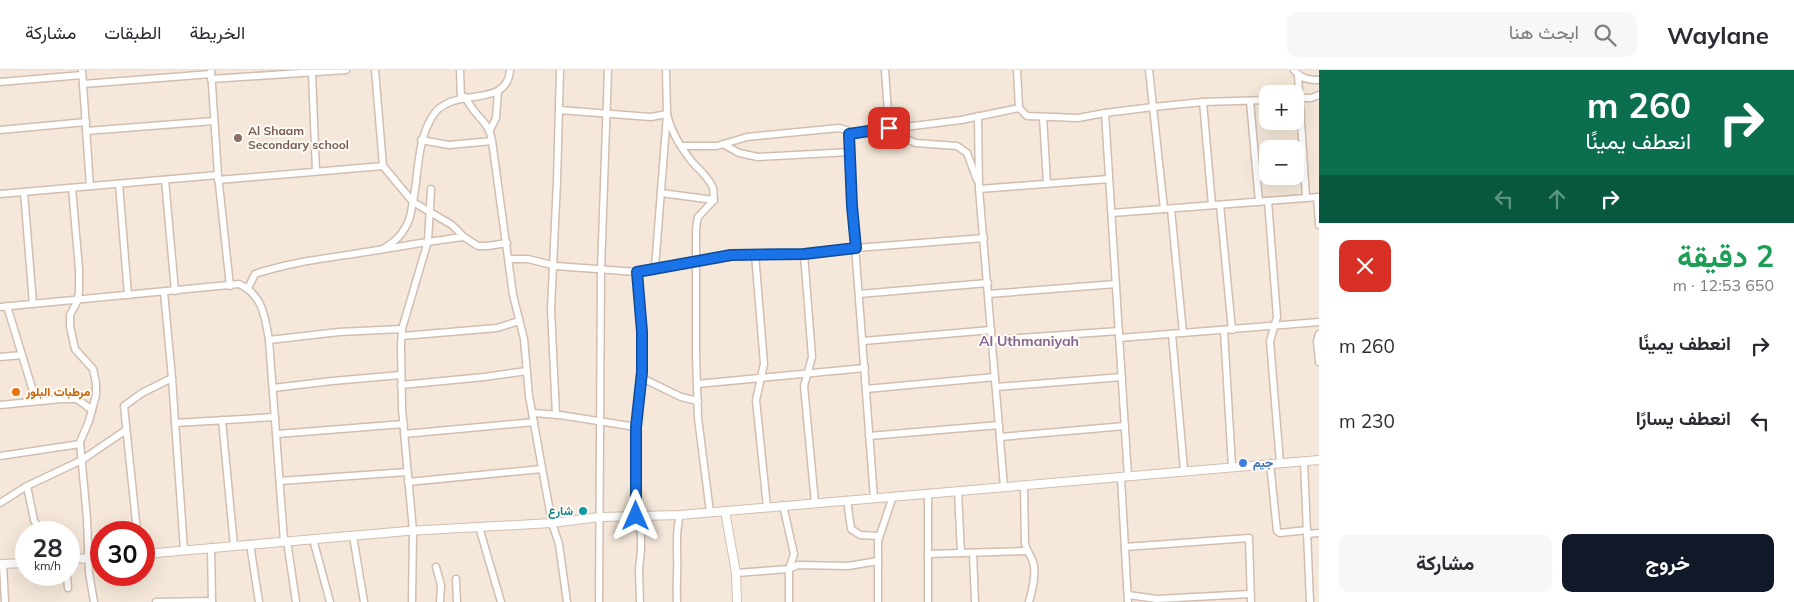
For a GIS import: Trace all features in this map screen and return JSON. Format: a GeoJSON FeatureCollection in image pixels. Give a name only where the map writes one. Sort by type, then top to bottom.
{"type":"FeatureCollection","features":[{"type":"Feature","properties":{"kind":"street"},"geometry":{"type":"LineString","coordinates":[[83,84],[211,74],[312,73],[346,70]]}},
{"type":"Feature","properties":{"kind":"street"},"geometry":{"type":"LineString","coordinates":[[375,70],[383,166],[413,202],[452,224],[464,237],[478,246],[507,243]]}},
{"type":"Feature","properties":{"kind":"street"},"geometry":{"type":"LineString","coordinates":[[460,70],[463,97],[490,130],[513,295],[524,339],[534,422],[552,523],[559,544],[567,602]]}},
{"type":"Feature","properties":{"kind":"street"},"geometry":{"type":"LineString","coordinates":[[383,250],[396,240],[405,228],[418,179],[421,140],[436,110],[442,105],[463,97],[496,93],[507,81],[510,70]]}},
{"type":"Feature","properties":{"kind":"street"},"geometry":{"type":"LineString","coordinates":[[556,414],[551,309],[560,70]]}},
{"type":"Feature","properties":{"kind":"street"},"geometry":{"type":"LineString","coordinates":[[599,602],[600,270],[608,70]]}},
{"type":"Feature","properties":{"kind":"street"},"geometry":{"type":"LineString","coordinates":[[655,268],[667,114],[666,70]]}},
{"type":"Feature","properties":{"kind":"street"},"geometry":{"type":"LineString","coordinates":[[885,70],[889,128],[901,138],[916,143],[957,146],[967,153],[979,188]]}},
{"type":"Feature","properties":{"kind":"street"},"geometry":{"type":"LineString","coordinates":[[1017,70],[1019,108],[1027,116],[1078,118],[1104,113],[1203,102],[1259,100]]}},
{"type":"Feature","properties":{"kind":"street"},"geometry":{"type":"LineString","coordinates":[[1149,70],[1183,333]]}},
{"type":"Feature","properties":{"kind":"street"},"geometry":{"type":"LineString","coordinates":[[0,82],[82,73],[90,186]]}},
{"type":"Feature","properties":{"kind":"street"},"geometry":{"type":"LineString","coordinates":[[312,73],[316,171]]}},
{"type":"Feature","properties":{"kind":"street"},"geometry":{"type":"LineString","coordinates":[[1296,73],[1309,80],[1319,80]]}},
{"type":"Feature","properties":{"kind":"street"},"geometry":{"type":"LineString","coordinates":[[211,74],[218,178],[230,286]]}},
{"type":"Feature","properties":{"kind":"street"},"geometry":{"type":"LineString","coordinates":[[490,130],[496,118],[498,91]]}},
{"type":"Feature","properties":{"kind":"street"},"geometry":{"type":"LineString","coordinates":[[1304,98],[1319,95]]}},
{"type":"Feature","properties":{"kind":"street"},"geometry":{"type":"LineString","coordinates":[[1250,101],[1259,202]]}},
{"type":"Feature","properties":{"kind":"street"},"geometry":{"type":"LineString","coordinates":[[1203,102],[1212,206]]}},
{"type":"Feature","properties":{"kind":"street"},"geometry":{"type":"LineString","coordinates":[[849,134],[961,120],[1019,108]]}},
{"type":"Feature","properties":{"kind":"street"},"geometry":{"type":"LineString","coordinates":[[559,110],[651,118],[667,114]]}},
{"type":"Feature","properties":{"kind":"street"},"geometry":{"type":"LineString","coordinates":[[1104,113],[1125,426],[1124,478],[1128,598],[1157,600],[1250,594]]}},
{"type":"Feature","properties":{"kind":"street"},"geometry":{"type":"LineString","coordinates":[[667,114],[670,128],[681,146],[713,188],[714,200],[698,217],[696,228],[697,384],[710,512]]}},
{"type":"Feature","properties":{"kind":"street"},"geometry":{"type":"LineString","coordinates":[[978,116],[979,188],[1004,487]]}},
{"type":"Feature","properties":{"kind":"street"},"geometry":{"type":"LineString","coordinates":[[1043,117],[1047,183]]}},
{"type":"Feature","properties":{"kind":"street"},"geometry":{"type":"LineString","coordinates":[[86,131],[214,121]]}},
{"type":"Feature","properties":{"kind":"street"},"geometry":{"type":"LineString","coordinates":[[0,130],[86,122]]}},
{"type":"Feature","properties":{"kind":"street"},"geometry":{"type":"LineString","coordinates":[[681,146],[717,146],[747,137],[839,128],[846,130],[849,134],[852,206],[874,498]]}},
{"type":"Feature","properties":{"kind":"street"},"geometry":{"type":"LineString","coordinates":[[1300,130],[1306,198]]}},
{"type":"Feature","properties":{"kind":"street"},"geometry":{"type":"LineString","coordinates":[[421,140],[448,145],[492,140]]}},
{"type":"Feature","properties":{"kind":"street"},"geometry":{"type":"LineString","coordinates":[[723,144],[739,153],[758,157],[850,152]]}},
{"type":"Feature","properties":{"kind":"street"},"geometry":{"type":"LineString","coordinates":[[0,194],[166,180],[383,166]]}},
{"type":"Feature","properties":{"kind":"street"},"geometry":{"type":"LineString","coordinates":[[979,188],[1109,179]]}},
{"type":"Feature","properties":{"kind":"street"},"geometry":{"type":"LineString","coordinates":[[166,180],[175,291]]}},
{"type":"Feature","properties":{"kind":"street"},"geometry":{"type":"LineString","coordinates":[[119,184],[128,295]]}},
{"type":"Feature","properties":{"kind":"street"},"geometry":{"type":"LineString","coordinates":[[72,188],[79,269],[78,300],[70,315],[70,326],[75,349],[93,369],[96,383],[96,395],[80,444],[89,574],[94,602]]}},
{"type":"Feature","properties":{"kind":"street"},"geometry":{"type":"LineString","coordinates":[[412,602],[413,531],[401,385],[402,333],[428,241],[430,189]]}},
{"type":"Feature","properties":{"kind":"street"},"geometry":{"type":"LineString","coordinates":[[24,192],[33,304]]}},
{"type":"Feature","properties":{"kind":"street"},"geometry":{"type":"LineString","coordinates":[[661,193],[714,200]]}},
{"type":"Feature","properties":{"kind":"street"},"geometry":{"type":"LineString","coordinates":[[1112,213],[1318,197],[1319,225]]}},
{"type":"Feature","properties":{"kind":"street"},"geometry":{"type":"LineString","coordinates":[[1268,201],[1277,317],[1270,341],[1280,463]]}},
{"type":"Feature","properties":{"kind":"street"},"geometry":{"type":"LineString","coordinates":[[1220,205],[1232,330]]}},
{"type":"Feature","properties":{"kind":"street"},"geometry":{"type":"LineString","coordinates":[[248,288],[255,274],[264,271],[298,263],[428,241],[464,237]]}},
{"type":"Feature","properties":{"kind":"street"},"geometry":{"type":"LineString","coordinates":[[509,259],[528,259],[552,265],[637,272],[697,262],[709,258],[755,254],[804,254],[984,238]]}},
{"type":"Feature","properties":{"kind":"street"},"geometry":{"type":"LineString","coordinates":[[755,254],[764,364],[756,400],[767,507]]}},
{"type":"Feature","properties":{"kind":"street"},"geometry":{"type":"LineString","coordinates":[[804,254],[812,358],[804,386],[815,503]]}},
{"type":"Feature","properties":{"kind":"street"},"geometry":{"type":"LineString","coordinates":[[637,272],[642,332],[642,378],[636,427],[641,550],[639,569],[640,602]]}},
{"type":"Feature","properties":{"kind":"street"},"geometry":{"type":"LineString","coordinates":[[859,294],[988,283]]}},
{"type":"Feature","properties":{"kind":"street"},"geometry":{"type":"LineString","coordinates":[[36,401],[22,355],[3,306],[239,284],[248,288],[257,296],[264,310],[269,340],[286,541],[296,602]]}},
{"type":"Feature","properties":{"kind":"street"},"geometry":{"type":"LineString","coordinates":[[988,294],[1116,284]]}},
{"type":"Feature","properties":{"kind":"street"},"geometry":{"type":"LineString","coordinates":[[164,292],[184,550]]}},
{"type":"Feature","properties":{"kind":"street"},"geometry":{"type":"LineString","coordinates":[[269,340],[339,332],[402,333],[497,328],[519,321]]}},
{"type":"Feature","properties":{"kind":"street"},"geometry":{"type":"LineString","coordinates":[[992,340],[1119,334],[1172,334],[1319,322]]}},
{"type":"Feature","properties":{"kind":"street"},"geometry":{"type":"LineString","coordinates":[[863,341],[991,330]]}},
{"type":"Feature","properties":{"kind":"street"},"geometry":{"type":"LineString","coordinates":[[1224,330],[1232,467]]}},
{"type":"Feature","properties":{"kind":"street"},"geometry":{"type":"LineString","coordinates":[[1172,334],[1184,470]]}},
{"type":"Feature","properties":{"kind":"street"},"geometry":{"type":"LineString","coordinates":[[1319,334],[1317,341],[1319,362]]}},
{"type":"Feature","properties":{"kind":"street"},"geometry":{"type":"LineString","coordinates":[[0,357],[22,355]]}},
{"type":"Feature","properties":{"kind":"street"},"geometry":{"type":"LineString","coordinates":[[697,384],[864,368]]}},
{"type":"Feature","properties":{"kind":"street"},"geometry":{"type":"LineString","coordinates":[[401,385],[527,371]]}},
{"type":"Feature","properties":{"kind":"street"},"geometry":{"type":"LineString","coordinates":[[273,388],[401,375]]}},
{"type":"Feature","properties":{"kind":"street"},"geometry":{"type":"LineString","coordinates":[[866,389],[995,377]]}},
{"type":"Feature","properties":{"kind":"street"},"geometry":{"type":"LineString","coordinates":[[996,387],[1122,377]]}},
{"type":"Feature","properties":{"kind":"street"},"geometry":{"type":"LineString","coordinates":[[136,521],[124,406],[172,378]]}},
{"type":"Feature","properties":{"kind":"street"},"geometry":{"type":"LineString","coordinates":[[642,378],[681,397],[698,401]]}},
{"type":"Feature","properties":{"kind":"street"},"geometry":{"type":"LineString","coordinates":[[0,405],[76,399],[92,410]]}},
{"type":"Feature","properties":{"kind":"street"},"geometry":{"type":"LineString","coordinates":[[533,413],[556,414],[636,427]]}},
{"type":"Feature","properties":{"kind":"street"},"geometry":{"type":"LineString","coordinates":[[175,423],[275,418]]}},
{"type":"Feature","properties":{"kind":"street"},"geometry":{"type":"LineString","coordinates":[[222,420],[234,546]]}},
{"type":"Feature","properties":{"kind":"street"},"geometry":{"type":"LineString","coordinates":[[404,434],[534,422]]}},
{"type":"Feature","properties":{"kind":"street"},"geometry":{"type":"LineString","coordinates":[[277,434],[404,424]]}},
{"type":"Feature","properties":{"kind":"street"},"geometry":{"type":"LineString","coordinates":[[869,436],[999,426]]}},
{"type":"Feature","properties":{"kind":"street"},"geometry":{"type":"LineString","coordinates":[[1000,437],[1125,426]]}},
{"type":"Feature","properties":{"kind":"street"},"geometry":{"type":"LineString","coordinates":[[0,503],[27,486],[82,460],[126,430]]}},
{"type":"Feature","properties":{"kind":"street"},"geometry":{"type":"LineString","coordinates":[[0,456],[80,444]]}},
{"type":"Feature","properties":{"kind":"street"},"geometry":{"type":"LineString","coordinates":[[155,553],[413,531],[552,523],[600,517],[680,515],[1124,478],[1184,470],[1319,460]]}},
{"type":"Feature","properties":{"kind":"street"},"geometry":{"type":"LineString","coordinates":[[1304,462],[1310,602]]}},
{"type":"Feature","properties":{"kind":"street"},"geometry":{"type":"LineString","coordinates":[[1270,464],[1277,531],[1280,533],[1319,533]]}},
{"type":"Feature","properties":{"kind":"street"},"geometry":{"type":"LineString","coordinates":[[408,482],[542,469]]}},
{"type":"Feature","properties":{"kind":"street"},"geometry":{"type":"LineString","coordinates":[[280,481],[408,472]]}},
{"type":"Feature","properties":{"kind":"street"},"geometry":{"type":"LineString","coordinates":[[27,486],[34,521]]}},
{"type":"Feature","properties":{"kind":"street"},"geometry":{"type":"LineString","coordinates":[[1024,486],[1025,544],[1034,563],[1029,602]]}},
{"type":"Feature","properties":{"kind":"street"},"geometry":{"type":"LineString","coordinates":[[958,491],[961,553]]}},
{"type":"Feature","properties":{"kind":"street"},"geometry":{"type":"LineString","coordinates":[[928,493],[928,602]]}},
{"type":"Feature","properties":{"kind":"street"},"geometry":{"type":"LineString","coordinates":[[878,602],[879,536],[893,496]]}},
{"type":"Feature","properties":{"kind":"street"},"geometry":{"type":"LineString","coordinates":[[847,500],[850,529],[860,535],[879,536]]}},
{"type":"Feature","properties":{"kind":"street"},"geometry":{"type":"LineString","coordinates":[[783,505],[794,554],[789,569],[789,602]]}},
{"type":"Feature","properties":{"kind":"street"},"geometry":{"type":"LineString","coordinates":[[725,511],[736,573],[737,602]]}},
{"type":"Feature","properties":{"kind":"street"},"geometry":{"type":"LineString","coordinates":[[677,602],[675,581],[676,527],[680,515]]}},
{"type":"Feature","properties":{"kind":"street"},"geometry":{"type":"LineString","coordinates":[[479,527],[502,602]]}},
{"type":"Feature","properties":{"kind":"street"},"geometry":{"type":"LineString","coordinates":[[354,536],[364,602]]}},
{"type":"Feature","properties":{"kind":"street"},"geometry":{"type":"LineString","coordinates":[[1126,547],[1248,538],[1251,602]]}},
{"type":"Feature","properties":{"kind":"street"},"geometry":{"type":"LineString","coordinates":[[313,539],[330,602]]}},
{"type":"Feature","properties":{"kind":"street"},"geometry":{"type":"LineString","coordinates":[[250,544],[259,602]]}},
{"type":"Feature","properties":{"kind":"street"},"geometry":{"type":"LineString","coordinates":[[156,602],[212,602],[211,547]]}},
{"type":"Feature","properties":{"kind":"street"},"geometry":{"type":"LineString","coordinates":[[928,554],[1027,551]]}},
{"type":"Feature","properties":{"kind":"street"},"geometry":{"type":"LineString","coordinates":[[973,553],[975,602]]}},
{"type":"Feature","properties":{"kind":"street"},"geometry":{"type":"LineString","coordinates":[[80,558],[89,558]]}},
{"type":"Feature","properties":{"kind":"street"},"geometry":{"type":"LineString","coordinates":[[736,573],[789,569],[798,565],[848,566],[878,561]]}},
{"type":"Feature","properties":{"kind":"street"},"geometry":{"type":"LineString","coordinates":[[5,602],[2,564],[15,563]]}},
{"type":"Feature","properties":{"kind":"street"},"geometry":{"type":"LineString","coordinates":[[436,567],[441,584],[440,602]]}},
{"type":"Feature","properties":{"kind":"street"},"geometry":{"type":"LineString","coordinates":[[456,579],[457,602]]}},
{"type":"Feature","properties":{"kind":"shaded area"},"geometry":{"type":"Polygon","coordinates":[[[0,70],[1319,70],[1319,602],[0,602],[0,70]]]}},
{"type":"Feature","properties":{"kind":"place","name":"Al Shaam Secondary school"},"geometry":{"type":"Point","coordinates":[238,138]}},
{"type":"Feature","properties":{"kind":"place","name":"مرطبات البلور"},"geometry":{"type":"Point","coordinates":[16,392]}},
{"type":"Feature","properties":{"kind":"place","name":"جيم"},"geometry":{"type":"Point","coordinates":[1243,463]}},
{"type":"Feature","properties":{"kind":"place","name":"شارع"},"geometry":{"type":"Point","coordinates":[583,511]}},
{"type":"Feature","properties":{"kind":"district","name":"Al Uthmaniyah"},"geometry":{"type":"Point","coordinates":[1029,341]}},
{"type":"Feature","properties":{"kind":"route"},"geometry":{"type":"LineString","coordinates":[[636,516],[636,427],[642,386],[642,332],[637,272],[731,255],[804,254],[856,248],[849,134],[889,128]]}}]}
